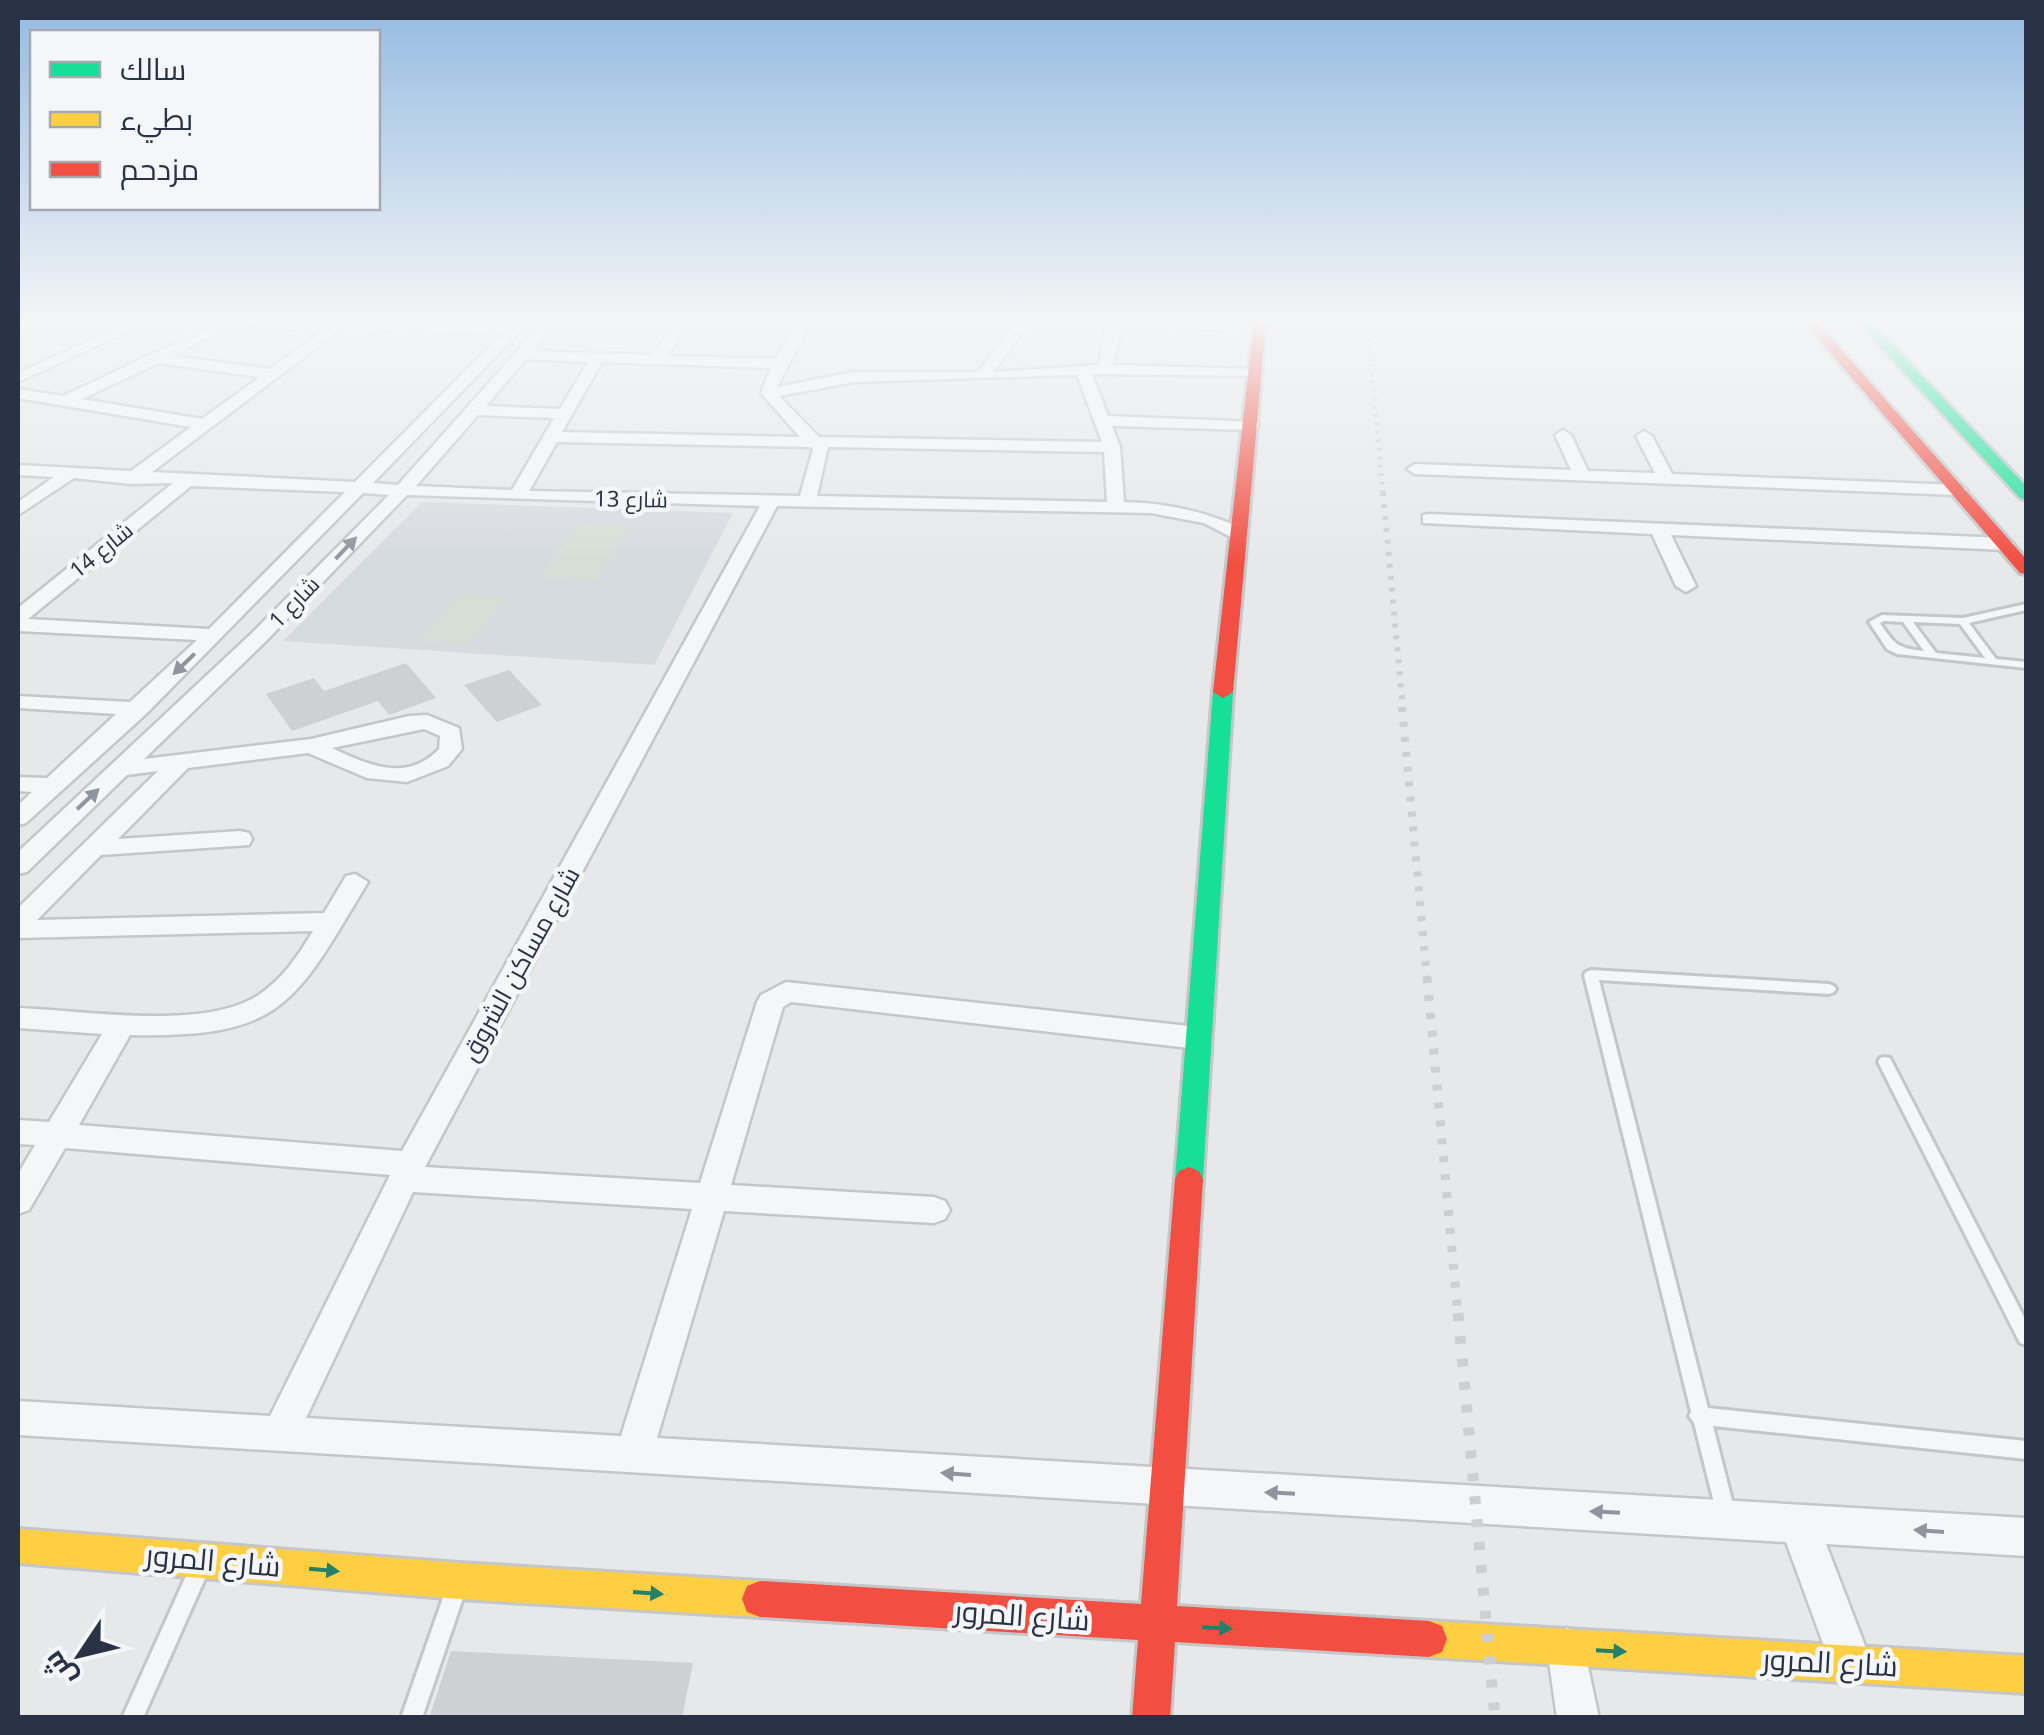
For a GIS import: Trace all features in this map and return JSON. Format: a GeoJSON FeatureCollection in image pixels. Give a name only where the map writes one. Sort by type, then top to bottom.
{"type":"FeatureCollection","features":[{"type":"Feature","properties":{"kind":"street"},"geometry":{"type":"LineString","coordinates":[[71,402],[204,424]]}},
{"type":"Feature","properties":{"kind":"street"},"geometry":{"type":"LineString","coordinates":[[131,479],[234,402]]}},
{"type":"Feature","properties":{"kind":"street","name":"شارع 1"},"geometry":{"type":"LineString","coordinates":[[18,818],[214,635],[444,402]]}},
{"type":"Feature","properties":{"kind":"street","name":"شارع 1"},"geometry":{"type":"LineString","coordinates":[[18,866],[259,638],[482,402]]}},
{"type":"Feature","properties":{"kind":"street"},"geometry":{"type":"LineString","coordinates":[[516,496],[572,402]]}},
{"type":"Feature","properties":{"kind":"street"},"geometry":{"type":"LineString","coordinates":[[778,402],[818,441],[822,456],[807,504]]}},
{"type":"Feature","properties":{"kind":"street"},"geometry":{"type":"LineString","coordinates":[[1095,402],[1112,446],[1116,507]]}},
{"type":"Feature","properties":{"kind":"street"},"geometry":{"type":"LineString","coordinates":[[1151,1718],[1222,701],[1254,402]]}},
{"type":"Feature","properties":{"kind":"street"},"geometry":{"type":"LineString","coordinates":[[1880,402],[2026,569]]}},
{"type":"Feature","properties":{"kind":"street"},"geometry":{"type":"LineString","coordinates":[[1939,402],[2026,495]]}},
{"type":"Feature","properties":{"kind":"street"},"geometry":{"type":"LineString","coordinates":[[475,410],[565,414]]}},
{"type":"Feature","properties":{"kind":"street"},"geometry":{"type":"LineString","coordinates":[[1103,421],[1252,425]]}},
{"type":"Feature","properties":{"kind":"street"},"geometry":{"type":"LineString","coordinates":[[1563,435],[1582,476]]}},
{"type":"Feature","properties":{"kind":"street"},"geometry":{"type":"LineString","coordinates":[[1644,436],[1667,480]]}},
{"type":"Feature","properties":{"kind":"street"},"geometry":{"type":"LineString","coordinates":[[552,437],[1112,446]]}},
{"type":"Feature","properties":{"kind":"street"},"geometry":{"type":"LineString","coordinates":[[1416,469],[1958,490]]}},
{"type":"Feature","properties":{"kind":"street","name":"شارع 13"},"geometry":{"type":"LineString","coordinates":[[18,470],[185,482],[516,496],[1116,507],[1191,513],[1241,535]]}},
{"type":"Feature","properties":{"kind":"street"},"geometry":{"type":"LineString","coordinates":[[18,510],[68,475]]}},
{"type":"Feature","properties":{"kind":"street","name":"شارع 14"},"geometry":{"type":"LineString","coordinates":[[18,621],[185,482]]}},
{"type":"Feature","properties":{"kind":"street","name":"شارع مساكن الشروق"},"geometry":{"type":"LineString","coordinates":[[281,1432],[408,1171],[770,503]]}},
{"type":"Feature","properties":{"kind":"street"},"geometry":{"type":"LineString","coordinates":[[1429,519],[2006,544]]}},
{"type":"Feature","properties":{"kind":"street"},"geometry":{"type":"LineString","coordinates":[[1990,526],[2021,524]]}},
{"type":"Feature","properties":{"kind":"street"},"geometry":{"type":"LineString","coordinates":[[1658,530],[1686,586]]}},
{"type":"Feature","properties":{"kind":"street"},"geometry":{"type":"LineString","coordinates":[[18,621],[214,635]]}},
{"type":"Feature","properties":{"kind":"street"},"geometry":{"type":"LineString","coordinates":[[18,702],[138,709]]}},
{"type":"Feature","properties":{"kind":"street"},"geometry":{"type":"LineString","coordinates":[[120,769],[311,746],[410,723],[427,722],[452,734],[454,743],[436,764],[399,777],[366,772],[311,746]]}},
{"type":"Feature","properties":{"kind":"street"},"geometry":{"type":"LineString","coordinates":[[18,926],[181,762]]}},
{"type":"Feature","properties":{"kind":"street"},"geometry":{"type":"LineString","coordinates":[[18,784],[54,786]]}},
{"type":"Feature","properties":{"kind":"street"},"geometry":{"type":"LineString","coordinates":[[93,848],[240,839]]}},
{"type":"Feature","properties":{"kind":"street"},"geometry":{"type":"LineString","coordinates":[[18,1018],[211,1024],[257,1010],[291,984],[355,882]]}},
{"type":"Feature","properties":{"kind":"street"},"geometry":{"type":"LineString","coordinates":[[18,926],[330,922]]}},
{"type":"Feature","properties":{"kind":"street"},"geometry":{"type":"LineString","coordinates":[[634,1454],[770,1002],[786,992],[1198,1038]]}},
{"type":"Feature","properties":{"kind":"street"},"geometry":{"type":"LineString","coordinates":[[18,1200],[124,1022]]}},
{"type":"Feature","properties":{"kind":"street"},"geometry":{"type":"LineString","coordinates":[[18,1132],[712,1197],[934,1210]]}},
{"type":"Feature","properties":{"kind":"street"},"geometry":{"type":"LineString","coordinates":[[18,1418],[2026,1538]]}},
{"type":"Feature","properties":{"kind":"street"},"geometry":{"type":"LineString","coordinates":[[1798,1522],[1851,1664]]}},
{"type":"Feature","properties":{"kind":"street","name":"شارع المرور"},"geometry":{"type":"LineString","coordinates":[[18,1546],[459,1581],[2026,1675]]}},
{"type":"Feature","properties":{"kind":"street"},"geometry":{"type":"LineString","coordinates":[[1568,1648],[1578,1718]]}},
{"type":"Feature","properties":{"kind":"lane"},"geometry":{"type":"LineString","coordinates":[[2026,607],[1963,621],[1882,618],[1874,622],[1895,650],[2026,665]]}},
{"type":"Feature","properties":{"kind":"lane"},"geometry":{"type":"LineString","coordinates":[[1906,619],[1933,656]]}},
{"type":"Feature","properties":{"kind":"lane"},"geometry":{"type":"LineString","coordinates":[[1963,621],[1992,660]]}},
{"type":"Feature","properties":{"kind":"lane"},"geometry":{"type":"LineString","coordinates":[[1726,1518],[1591,975],[1830,989]]}},
{"type":"Feature","properties":{"kind":"lane"},"geometry":{"type":"LineString","coordinates":[[1886,1062],[2026,1338]]}},
{"type":"Feature","properties":{"kind":"lane"},"geometry":{"type":"LineString","coordinates":[[1698,1416],[2026,1450]]}},
{"type":"Feature","properties":{"kind":"lane"},"geometry":{"type":"LineString","coordinates":[[132,1718],[204,1560]]}},
{"type":"Feature","properties":{"kind":"lane"},"geometry":{"type":"LineString","coordinates":[[411,1718],[459,1581]]}},
{"type":"Feature","properties":{"kind":"shaded area"},"geometry":{"type":"Polygon","coordinates":[[[422,502],[733,513],[654,665],[283,641],[422,502]]]}},
{"type":"Feature","properties":{"kind":"shaded area"},"geometry":{"type":"Polygon","coordinates":[[[577,525],[629,527],[596,580],[541,577],[577,525]]]}},
{"type":"Feature","properties":{"kind":"shaded area"},"geometry":{"type":"Polygon","coordinates":[[[460,594],[506,597],[470,645],[421,641],[460,594]]]}},
{"type":"Feature","properties":{"kind":"building"},"geometry":{"type":"Polygon","coordinates":[[[406,663],[436,698],[389,715],[378,701],[292,731],[266,694],[314,678],[324,691],[406,663]]]}},
{"type":"Feature","properties":{"kind":"building"},"geometry":{"type":"Polygon","coordinates":[[[509,670],[542,705],[497,722],[464,685],[509,670]]]}},
{"type":"Feature","properties":{"kind":"building"},"geometry":{"type":"Polygon","coordinates":[[[451,1651],[693,1663],[682,1718],[429,1718],[451,1651]]]}},
{"type":"Feature","properties":{"kind":"railway"},"geometry":{"type":"LineString","coordinates":[[1374,402],[1383,494]]}},
{"type":"Feature","properties":{"kind":"railway"},"geometry":{"type":"LineString","coordinates":[[1383,492],[1403,710]]}},
{"type":"Feature","properties":{"kind":"railway"},"geometry":{"type":"LineString","coordinates":[[1402,707],[1427,979]]}},
{"type":"Feature","properties":{"kind":"railway"},"geometry":{"type":"LineString","coordinates":[[1427,977],[1458,1316]]}},
{"type":"Feature","properties":{"kind":"railway"},"geometry":{"type":"LineString","coordinates":[[1458,1313],[1495,1718]]}},
{"type":"Feature","properties":{"kind":"traffic: fast"},"geometry":{"type":"LineString","coordinates":[[1939,402],[2026,495]]}},
{"type":"Feature","properties":{"kind":"traffic: fast"},"geometry":{"type":"LineString","coordinates":[[1189,1179],[1223,692]]}},
{"type":"Feature","properties":{"kind":"traffic: slow"},"geometry":{"type":"LineString","coordinates":[[18,1546],[459,1581],[760,1599]]}},
{"type":"Feature","properties":{"kind":"traffic: slow"},"geometry":{"type":"LineString","coordinates":[[1429,1639],[2026,1675]]}},
{"type":"Feature","properties":{"kind":"traffic: jam"},"geometry":{"type":"LineString","coordinates":[[1223,692],[1252,402]]}},
{"type":"Feature","properties":{"kind":"traffic: jam"},"geometry":{"type":"LineString","coordinates":[[1880,402],[2026,569]]}},
{"type":"Feature","properties":{"kind":"traffic: jam"},"geometry":{"type":"LineString","coordinates":[[1151,1718],[1189,1179]]}},
{"type":"Feature","properties":{"kind":"traffic: jam"},"geometry":{"type":"LineString","coordinates":[[760,1599],[1429,1639]]}}]}
